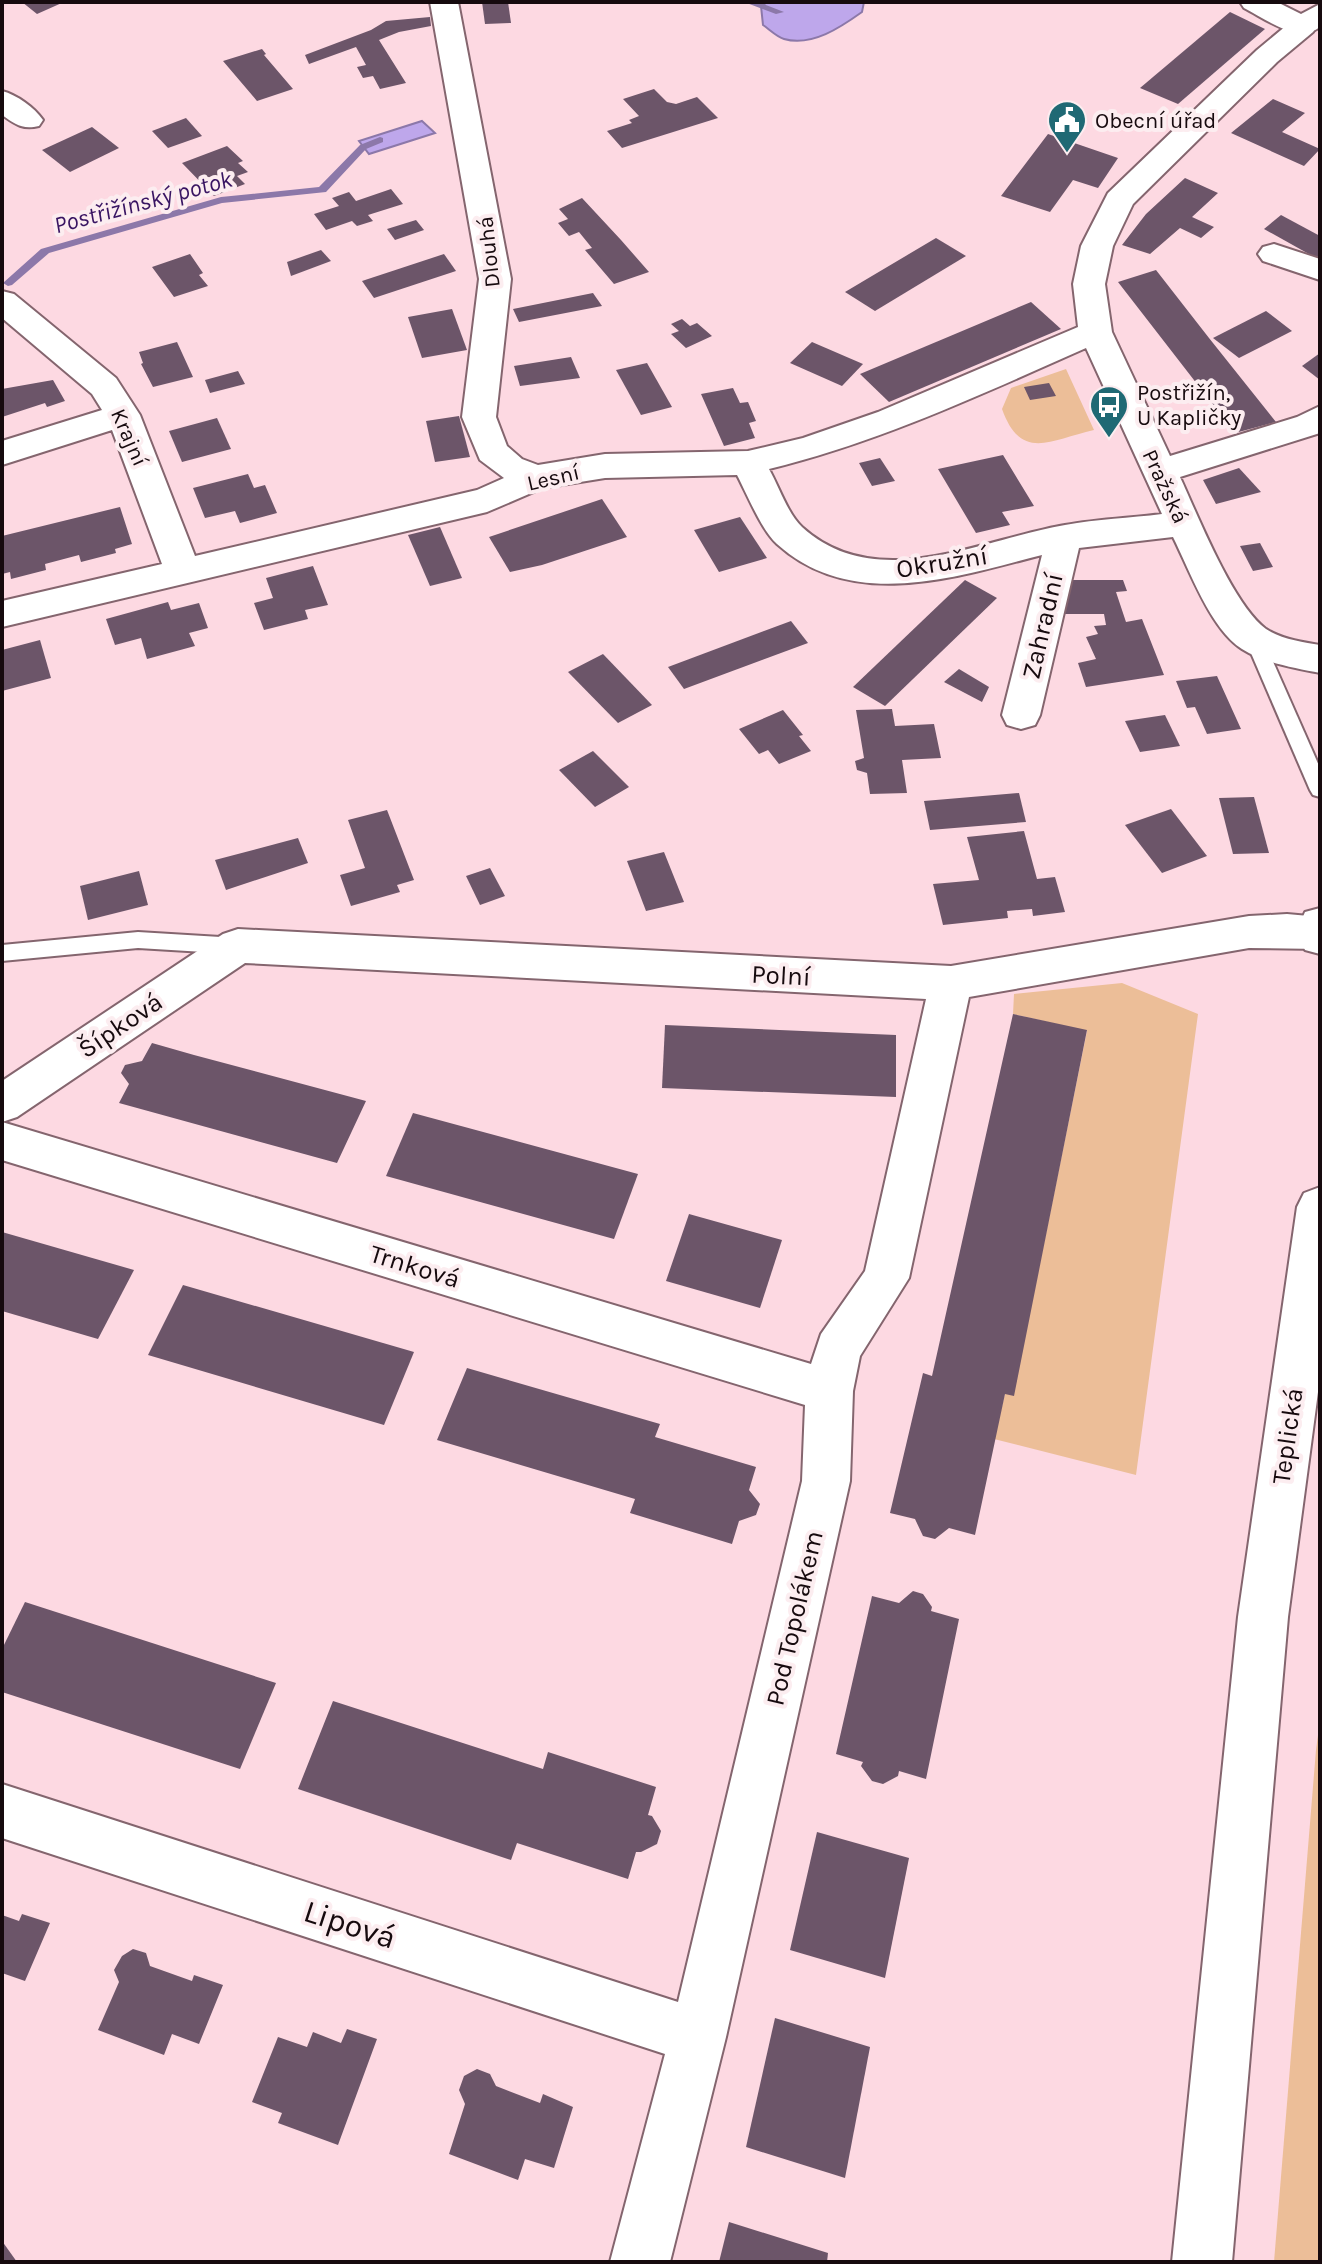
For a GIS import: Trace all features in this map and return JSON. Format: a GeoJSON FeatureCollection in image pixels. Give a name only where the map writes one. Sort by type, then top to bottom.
{"type":"FeatureCollection","features":[{"type":"Feature","properties":{"kind":"street","name":"Dlouhá"},"geometry":{"type":"LineString","coordinates":[[444,2],[495,279],[479,417],[492,452],[510,467],[535,477]]}},
{"type":"Feature","properties":{"kind":"street"},"geometry":{"type":"LineString","coordinates":[[1254,2],[1312,19]]}},
{"type":"Feature","properties":{"kind":"street","name":"Pražská"},"geometry":{"type":"LineString","coordinates":[[1312,19],[1267,56],[1119,200],[1097,246],[1089,284],[1095,332],[1184,524],[1231,615],[1254,639],[1293,654],[1320,659]]}},
{"type":"Feature","properties":{"kind":"street"},"geometry":{"type":"LineString","coordinates":[[2,100],[28,120]]}},
{"type":"Feature","properties":{"kind":"street"},"geometry":{"type":"LineString","coordinates":[[1274,254],[1320,270]]}},
{"type":"Feature","properties":{"kind":"street","name":"Krajní"},"geometry":{"type":"LineString","coordinates":[[2,301],[104,386],[123,415],[182,569]]}},
{"type":"Feature","properties":{"kind":"street","name":"Lesní"},"geometry":{"type":"LineString","coordinates":[[2,614],[182,569],[487,500],[535,477],[605,466],[748,463],[812,447],[890,420],[1095,332]]}},
{"type":"Feature","properties":{"kind":"street"},"geometry":{"type":"LineString","coordinates":[[2,453],[123,415]]}},
{"type":"Feature","properties":{"kind":"street"},"geometry":{"type":"LineString","coordinates":[[1159,471],[1309,425],[1320,417]]}},
{"type":"Feature","properties":{"kind":"street","name":"Okružní"},"geometry":{"type":"LineString","coordinates":[[748,463],[787,534],[818,556],[861,570],[904,573],[953,565],[1064,537],[1184,524]]}},
{"type":"Feature","properties":{"kind":"street","name":"Zahradní"},"geometry":{"type":"LineString","coordinates":[[1021,715],[1064,537]]}},
{"type":"Feature","properties":{"kind":"street"},"geometry":{"type":"LineString","coordinates":[[1320,924],[1320,936]]}},
{"type":"Feature","properties":{"kind":"street","name":"Polní"},"geometry":{"type":"LineString","coordinates":[[238,946],[951,983],[1249,932],[1287,930],[1320,936]]}},
{"type":"Feature","properties":{"kind":"street","name":"Šípková"},"geometry":{"type":"LineString","coordinates":[[2,1104],[238,946]]}},
{"type":"Feature","properties":{"kind":"street","name":"Pod Topolákem"},"geometry":{"type":"LineString","coordinates":[[640,2262],[698,2037],[826,1481],[829,1391],[838,1349],[886,1278],[951,983]]}},
{"type":"Feature","properties":{"kind":"street","name":"Trnková"},"geometry":{"type":"LineString","coordinates":[[2,1141],[829,1391]]}},
{"type":"Feature","properties":{"kind":"street","name":"Teplická"},"geometry":{"type":"LineString","coordinates":[[1202,2262],[1263,1617],[1320,1207]]}},
{"type":"Feature","properties":{"kind":"street","name":"Lipová"},"geometry":{"type":"LineString","coordinates":[[2,1811],[698,2037]]}},
{"type":"Feature","properties":{"kind":"lane"},"geometry":{"type":"LineString","coordinates":[[1254,639],[1320,790]]}},
{"type":"Feature","properties":{"kind":"lane"},"geometry":{"type":"LineString","coordinates":[[2,953],[138,940],[238,946]]}},
{"type":"Feature","properties":{"kind":"shaded area"},"geometry":{"type":"Polygon","coordinates":[[[768,2],[864,2],[862,12],[835,29],[815,38],[795,41],[781,38],[763,25],[761,6],[768,2]]]}},
{"type":"Feature","properties":{"kind":"shaded area"},"geometry":{"type":"Polygon","coordinates":[[[422,121],[435,133],[369,154],[359,141],[422,121]]]}},
{"type":"Feature","properties":{"kind":"shaded area"},"geometry":{"type":"Polygon","coordinates":[[[1066,369],[1094,430],[1039,443],[1028,442],[1018,436],[1002,409],[1011,388],[1066,369]]]}},
{"type":"Feature","properties":{"kind":"shaded area"},"geometry":{"type":"Polygon","coordinates":[[[1122,983],[1198,1014],[1136,1475],[994,1439],[1031,1307],[1087,1031],[1013,1014],[1014,994],[1122,983]]]}},
{"type":"Feature","properties":{"kind":"shaded area"},"geometry":{"type":"Polygon","coordinates":[[[1320,1720],[1320,2262],[1274,2262],[1316,1750],[1320,1720]]]}},
{"type":"Feature","properties":{"kind":"building"},"geometry":{"type":"Polygon","coordinates":[[[22,2],[64,2],[37,14],[22,2]]]}},
{"type":"Feature","properties":{"kind":"building"},"geometry":{"type":"Polygon","coordinates":[[[482,2],[508,2],[511,23],[485,24],[482,2]]]}},
{"type":"Feature","properties":{"kind":"building"},"geometry":{"type":"Polygon","coordinates":[[[1230,12],[1265,29],[1178,104],[1140,88],[1230,12]]]}},
{"type":"Feature","properties":{"kind":"building"},"geometry":{"type":"Polygon","coordinates":[[[430,17],[431,26],[399,32],[379,40],[406,83],[380,89],[373,76],[363,78],[357,67],[366,65],[356,47],[309,64],[305,55],[371,30],[386,21],[430,17]]]}},
{"type":"Feature","properties":{"kind":"building"},"geometry":{"type":"Polygon","coordinates":[[[262,49],[293,89],[257,101],[223,61],[262,49]]]}},
{"type":"Feature","properties":{"kind":"building"},"geometry":{"type":"Polygon","coordinates":[[[654,89],[667,102],[676,104],[697,97],[718,118],[622,148],[607,131],[632,123],[629,120],[639,116],[623,99],[654,89]]]}},
{"type":"Feature","properties":{"kind":"building"},"geometry":{"type":"Polygon","coordinates":[[[1273,99],[1305,113],[1282,132],[1320,149],[1304,166],[1231,133],[1273,99]]]}},
{"type":"Feature","properties":{"kind":"building"},"geometry":{"type":"Polygon","coordinates":[[[186,118],[202,136],[168,148],[152,131],[186,118]]]}},
{"type":"Feature","properties":{"kind":"building"},"geometry":{"type":"Polygon","coordinates":[[[92,127],[119,148],[70,172],[42,150],[92,127]]]}},
{"type":"Feature","properties":{"kind":"building"},"geometry":{"type":"Polygon","coordinates":[[[1048,134],[1118,158],[1098,188],[1073,180],[1050,212],[1001,196],[1048,134]]]}},
{"type":"Feature","properties":{"kind":"building"},"geometry":{"type":"Polygon","coordinates":[[[227,146],[243,161],[238,163],[248,172],[237,176],[245,184],[214,196],[182,163],[227,146]]]}},
{"type":"Feature","properties":{"kind":"building"},"geometry":{"type":"Polygon","coordinates":[[[1185,178],[1218,193],[1192,217],[1214,227],[1201,238],[1180,228],[1150,254],[1122,245],[1146,214],[1185,178]]]}},
{"type":"Feature","properties":{"kind":"building"},"geometry":{"type":"Polygon","coordinates":[[[391,189],[403,204],[368,215],[373,221],[357,226],[352,221],[326,230],[314,214],[339,206],[332,198],[349,192],[356,201],[391,189]]]}},
{"type":"Feature","properties":{"kind":"building"},"geometry":{"type":"Polygon","coordinates":[[[582,198],[649,272],[614,284],[585,250],[592,248],[579,232],[569,236],[558,223],[568,219],[559,209],[582,198]]]}},
{"type":"Feature","properties":{"kind":"building"},"geometry":{"type":"Polygon","coordinates":[[[1281,215],[1320,236],[1320,255],[1316,258],[1264,229],[1281,215]]]}},
{"type":"Feature","properties":{"kind":"building"},"geometry":{"type":"Polygon","coordinates":[[[416,220],[424,230],[395,240],[387,229],[416,220]]]}},
{"type":"Feature","properties":{"kind":"building"},"geometry":{"type":"Polygon","coordinates":[[[936,238],[966,256],[875,311],[845,292],[936,238]]]}},
{"type":"Feature","properties":{"kind":"building"},"geometry":{"type":"Polygon","coordinates":[[[321,250],[331,261],[291,276],[287,262],[321,250]]]}},
{"type":"Feature","properties":{"kind":"building"},"geometry":{"type":"Polygon","coordinates":[[[190,254],[203,273],[199,275],[208,286],[174,297],[152,267],[190,254]]]}},
{"type":"Feature","properties":{"kind":"building"},"geometry":{"type":"Polygon","coordinates":[[[444,254],[456,271],[374,298],[362,281],[444,254]]]}},
{"type":"Feature","properties":{"kind":"building"},"geometry":{"type":"Polygon","coordinates":[[[1156,270],[1276,422],[1235,433],[1118,282],[1156,270]]]}},
{"type":"Feature","properties":{"kind":"building"},"geometry":{"type":"Polygon","coordinates":[[[593,293],[602,306],[519,322],[513,309],[593,293]]]}},
{"type":"Feature","properties":{"kind":"building"},"geometry":{"type":"Polygon","coordinates":[[[1031,302],[1061,329],[889,402],[860,374],[1031,302]]]}},
{"type":"Feature","properties":{"kind":"building"},"geometry":{"type":"Polygon","coordinates":[[[452,309],[467,350],[422,358],[408,317],[452,309]]]}},
{"type":"Feature","properties":{"kind":"building"},"geometry":{"type":"Polygon","coordinates":[[[1266,311],[1292,331],[1239,358],[1213,338],[1266,311]]]}},
{"type":"Feature","properties":{"kind":"building"},"geometry":{"type":"Polygon","coordinates":[[[682,319],[690,326],[697,323],[712,336],[686,348],[671,334],[679,331],[671,324],[682,319]]]}},
{"type":"Feature","properties":{"kind":"building"},"geometry":{"type":"Polygon","coordinates":[[[177,342],[193,377],[153,387],[141,364],[139,352],[177,342]]]}},
{"type":"Feature","properties":{"kind":"building"},"geometry":{"type":"Polygon","coordinates":[[[812,342],[863,364],[842,386],[790,363],[812,342]]]}},
{"type":"Feature","properties":{"kind":"building"},"geometry":{"type":"Polygon","coordinates":[[[1320,353],[1320,380],[1302,366],[1320,353]]]}},
{"type":"Feature","properties":{"kind":"building"},"geometry":{"type":"Polygon","coordinates":[[[571,357],[580,378],[520,386],[514,366],[571,357]]]}},
{"type":"Feature","properties":{"kind":"building"},"geometry":{"type":"Polygon","coordinates":[[[647,363],[672,407],[641,415],[616,370],[647,363]]]}},
{"type":"Feature","properties":{"kind":"building"},"geometry":{"type":"Polygon","coordinates":[[[238,371],[245,384],[210,393],[205,380],[238,371]]]}},
{"type":"Feature","properties":{"kind":"building"},"geometry":{"type":"Polygon","coordinates":[[[53,380],[65,401],[47,407],[45,403],[2,417],[2,389],[53,380]]]}},
{"type":"Feature","properties":{"kind":"building"},"geometry":{"type":"Polygon","coordinates":[[[1049,383],[1056,396],[1030,400],[1024,387],[1049,383]]]}},
{"type":"Feature","properties":{"kind":"building"},"geometry":{"type":"Polygon","coordinates":[[[733,388],[740,403],[748,402],[756,421],[749,423],[755,438],[724,446],[701,394],[733,388]]]}},
{"type":"Feature","properties":{"kind":"building"},"geometry":{"type":"Polygon","coordinates":[[[459,416],[470,457],[435,462],[426,421],[459,416]]]}},
{"type":"Feature","properties":{"kind":"building"},"geometry":{"type":"Polygon","coordinates":[[[217,418],[231,449],[182,462],[169,431],[217,418]]]}},
{"type":"Feature","properties":{"kind":"building"},"geometry":{"type":"Polygon","coordinates":[[[1003,455],[1034,506],[1002,512],[1010,525],[976,533],[938,469],[1003,455]]]}},
{"type":"Feature","properties":{"kind":"building"},"geometry":{"type":"Polygon","coordinates":[[[880,458],[895,481],[872,486],[859,463],[880,458]]]}},
{"type":"Feature","properties":{"kind":"building"},"geometry":{"type":"Polygon","coordinates":[[[1239,468],[1261,492],[1216,504],[1203,480],[1239,468]]]}},
{"type":"Feature","properties":{"kind":"building"},"geometry":{"type":"Polygon","coordinates":[[[248,474],[254,488],[265,485],[277,513],[240,523],[235,511],[205,518],[193,488],[248,474]]]}},
{"type":"Feature","properties":{"kind":"building"},"geometry":{"type":"Polygon","coordinates":[[[602,499],[627,537],[542,565],[510,572],[489,537],[602,499]]]}},
{"type":"Feature","properties":{"kind":"building"},"geometry":{"type":"Polygon","coordinates":[[[120,507],[132,544],[115,549],[116,553],[81,562],[79,555],[45,564],[46,570],[11,579],[10,572],[2,574],[2,536],[120,507]]]}},
{"type":"Feature","properties":{"kind":"building"},"geometry":{"type":"Polygon","coordinates":[[[740,517],[767,558],[719,572],[694,530],[740,517]]]}},
{"type":"Feature","properties":{"kind":"building"},"geometry":{"type":"Polygon","coordinates":[[[440,527],[462,578],[430,586],[408,535],[440,527]]]}},
{"type":"Feature","properties":{"kind":"building"},"geometry":{"type":"Polygon","coordinates":[[[1260,543],[1273,567],[1253,571],[1240,546],[1260,543]]]}},
{"type":"Feature","properties":{"kind":"building"},"geometry":{"type":"Polygon","coordinates":[[[313,566],[328,605],[305,610],[308,619],[264,630],[254,603],[273,598],[266,578],[313,566]]]}},
{"type":"Feature","properties":{"kind":"building"},"geometry":{"type":"Polygon","coordinates":[[[965,580],[997,598],[885,706],[853,687],[965,580]]]}},
{"type":"Feature","properties":{"kind":"building"},"geometry":{"type":"Polygon","coordinates":[[[1069,580],[1123,580],[1127,591],[1116,592],[1126,622],[1142,619],[1164,675],[1086,687],[1078,663],[1096,659],[1086,637],[1098,634],[1094,626],[1106,625],[1104,614],[1062,614],[1069,580]]]}},
{"type":"Feature","properties":{"kind":"building"},"geometry":{"type":"Polygon","coordinates":[[[168,602],[171,610],[199,603],[208,628],[189,633],[195,646],[147,659],[141,638],[115,645],[106,619],[168,602]]]}},
{"type":"Feature","properties":{"kind":"building"},"geometry":{"type":"Polygon","coordinates":[[[791,621],[808,643],[684,689],[668,667],[791,621]]]}},
{"type":"Feature","properties":{"kind":"building"},"geometry":{"type":"Polygon","coordinates":[[[40,640],[51,678],[2,691],[2,650],[40,640]]]}},
{"type":"Feature","properties":{"kind":"building"},"geometry":{"type":"Polygon","coordinates":[[[603,654],[652,705],[618,723],[568,672],[603,654]]]}},
{"type":"Feature","properties":{"kind":"building"},"geometry":{"type":"Polygon","coordinates":[[[959,669],[989,687],[982,702],[944,682],[959,669]]]}},
{"type":"Feature","properties":{"kind":"building"},"geometry":{"type":"Polygon","coordinates":[[[1217,676],[1241,729],[1207,734],[1195,707],[1187,708],[1176,681],[1217,676]]]}},
{"type":"Feature","properties":{"kind":"building"},"geometry":{"type":"Polygon","coordinates":[[[892,709],[895,726],[934,724],[941,758],[902,760],[907,793],[870,794],[867,773],[857,770],[855,761],[864,758],[856,710],[892,709]]]}},
{"type":"Feature","properties":{"kind":"building"},"geometry":{"type":"Polygon","coordinates":[[[783,710],[803,735],[799,736],[811,751],[779,764],[768,750],[759,754],[739,729],[783,710]]]}},
{"type":"Feature","properties":{"kind":"building"},"geometry":{"type":"Polygon","coordinates":[[[1165,715],[1180,746],[1140,752],[1125,721],[1165,715]]]}},
{"type":"Feature","properties":{"kind":"building"},"geometry":{"type":"Polygon","coordinates":[[[593,751],[629,787],[595,807],[559,770],[593,751]]]}},
{"type":"Feature","properties":{"kind":"building"},"geometry":{"type":"Polygon","coordinates":[[[1019,793],[1026,822],[930,830],[924,801],[1019,793]]]}},
{"type":"Feature","properties":{"kind":"building"},"geometry":{"type":"Polygon","coordinates":[[[1254,797],[1269,853],[1233,854],[1219,798],[1254,797]]]}},
{"type":"Feature","properties":{"kind":"building"},"geometry":{"type":"Polygon","coordinates":[[[1171,809],[1207,856],[1162,873],[1125,825],[1171,809]]]}},
{"type":"Feature","properties":{"kind":"building"},"geometry":{"type":"Polygon","coordinates":[[[387,810],[414,880],[397,885],[400,892],[351,906],[340,875],[365,868],[348,820],[387,810]]]}},
{"type":"Feature","properties":{"kind":"building"},"geometry":{"type":"Polygon","coordinates":[[[1024,831],[1037,879],[1055,877],[1065,912],[1033,916],[1032,909],[1007,911],[1008,918],[943,925],[933,884],[979,880],[967,837],[1024,831]]]}},
{"type":"Feature","properties":{"kind":"building"},"geometry":{"type":"Polygon","coordinates":[[[298,838],[308,863],[226,890],[215,860],[298,838]]]}},
{"type":"Feature","properties":{"kind":"building"},"geometry":{"type":"Polygon","coordinates":[[[664,852],[684,902],[646,911],[627,861],[664,852]]]}},
{"type":"Feature","properties":{"kind":"building"},"geometry":{"type":"Polygon","coordinates":[[[490,868],[505,896],[480,905],[466,876],[490,868]]]}},
{"type":"Feature","properties":{"kind":"building"},"geometry":{"type":"Polygon","coordinates":[[[139,871],[148,905],[88,920],[80,886],[139,871]]]}},
{"type":"Feature","properties":{"kind":"building"},"geometry":{"type":"Polygon","coordinates":[[[1013,1014],[1087,1030],[1014,1396],[1005,1394],[975,1535],[949,1528],[935,1539],[923,1536],[915,1519],[890,1513],[923,1373],[932,1376],[1013,1014]]]}},
{"type":"Feature","properties":{"kind":"building"},"geometry":{"type":"Polygon","coordinates":[[[665,1025],[896,1035],[896,1097],[662,1088],[665,1025]]]}},
{"type":"Feature","properties":{"kind":"building"},"geometry":{"type":"Polygon","coordinates":[[[152,1043],[366,1101],[337,1163],[119,1103],[129,1084],[121,1073],[125,1065],[142,1061],[152,1043]]]}},
{"type":"Feature","properties":{"kind":"building"},"geometry":{"type":"Polygon","coordinates":[[[413,1113],[638,1174],[614,1239],[386,1176],[413,1113]]]}},
{"type":"Feature","properties":{"kind":"building"},"geometry":{"type":"Polygon","coordinates":[[[689,1214],[782,1240],[760,1308],[666,1281],[689,1214]]]}},
{"type":"Feature","properties":{"kind":"building"},"geometry":{"type":"Polygon","coordinates":[[[2,1232],[134,1270],[98,1339],[2,1311],[2,1232]]]}},
{"type":"Feature","properties":{"kind":"building"},"geometry":{"type":"Polygon","coordinates":[[[183,1285],[414,1352],[384,1425],[148,1355],[183,1285]]]}},
{"type":"Feature","properties":{"kind":"building"},"geometry":{"type":"Polygon","coordinates":[[[467,1368],[660,1424],[655,1437],[756,1467],[749,1490],[760,1504],[756,1515],[739,1521],[732,1544],[630,1513],[635,1499],[437,1440],[467,1368]]]}},
{"type":"Feature","properties":{"kind":"building"},"geometry":{"type":"Polygon","coordinates":[[[913,1591],[923,1594],[932,1607],[931,1611],[959,1619],[926,1779],[899,1771],[898,1776],[883,1784],[872,1781],[861,1766],[863,1762],[836,1754],[872,1596],[899,1603],[913,1591]]]}},
{"type":"Feature","properties":{"kind":"building"},"geometry":{"type":"Polygon","coordinates":[[[25,1602],[276,1683],[240,1769],[2,1692],[2,1649],[25,1602]]]}},
{"type":"Feature","properties":{"kind":"building"},"geometry":{"type":"Polygon","coordinates":[[[333,1701],[543,1769],[548,1752],[656,1787],[648,1815],[652,1816],[661,1831],[657,1844],[636,1852],[628,1879],[517,1843],[511,1860],[298,1789],[333,1701]]]}},
{"type":"Feature","properties":{"kind":"building"},"geometry":{"type":"Polygon","coordinates":[[[817,1832],[909,1858],[885,1978],[790,1950],[817,1832]]]}},
{"type":"Feature","properties":{"kind":"building"},"geometry":{"type":"Polygon","coordinates":[[[22,1914],[50,1923],[25,1981],[2,1973],[2,1915],[19,1921],[22,1914]]]}},
{"type":"Feature","properties":{"kind":"building"},"geometry":{"type":"Polygon","coordinates":[[[133,1949],[146,1953],[150,1966],[192,1981],[194,1975],[223,1985],[199,2044],[172,2034],[164,2055],[98,2030],[119,1982],[114,1970],[122,1956],[133,1949]]]}},
{"type":"Feature","properties":{"kind":"building"},"geometry":{"type":"Polygon","coordinates":[[[775,2018],[870,2047],[845,2178],[746,2147],[775,2018]]]}},
{"type":"Feature","properties":{"kind":"building"},"geometry":{"type":"Polygon","coordinates":[[[347,2029],[377,2039],[338,2145],[278,2123],[282,2113],[252,2102],[278,2037],[307,2047],[313,2032],[341,2043],[347,2029]]]}},
{"type":"Feature","properties":{"kind":"building"},"geometry":{"type":"Polygon","coordinates":[[[477,2069],[490,2074],[496,2086],[540,2103],[543,2094],[573,2107],[554,2168],[525,2159],[518,2180],[449,2154],[465,2104],[459,2090],[464,2076],[477,2069]]]}},
{"type":"Feature","properties":{"kind":"building"},"geometry":{"type":"Polygon","coordinates":[[[729,2222],[828,2253],[827,2262],[719,2262],[729,2222]]]}},
{"type":"Feature","properties":{"kind":"building"},"geometry":{"type":"Polygon","coordinates":[[[2,2241],[17,2262],[2,2262],[2,2241]]]}},
{"type":"Feature","properties":{"kind":"waterway","name":"Postřižínský potok"},"geometry":{"type":"LineString","coordinates":[[749,2],[779,12]]}},
{"type":"Feature","properties":{"kind":"waterway","name":"Postřižínský potok"},"geometry":{"type":"LineString","coordinates":[[8,283],[45,251],[221,200],[322,190],[363,147],[380,140]]}},
{"type":"Feature","properties":{"kind":"place","name":"Obecní úřad"},"geometry":{"type":"Point","coordinates":[1067,154]}},
{"type":"Feature","properties":{"kind":"place","name":"Postřižín, U Kapličky"},"geometry":{"type":"Point","coordinates":[1109,439]}}]}
